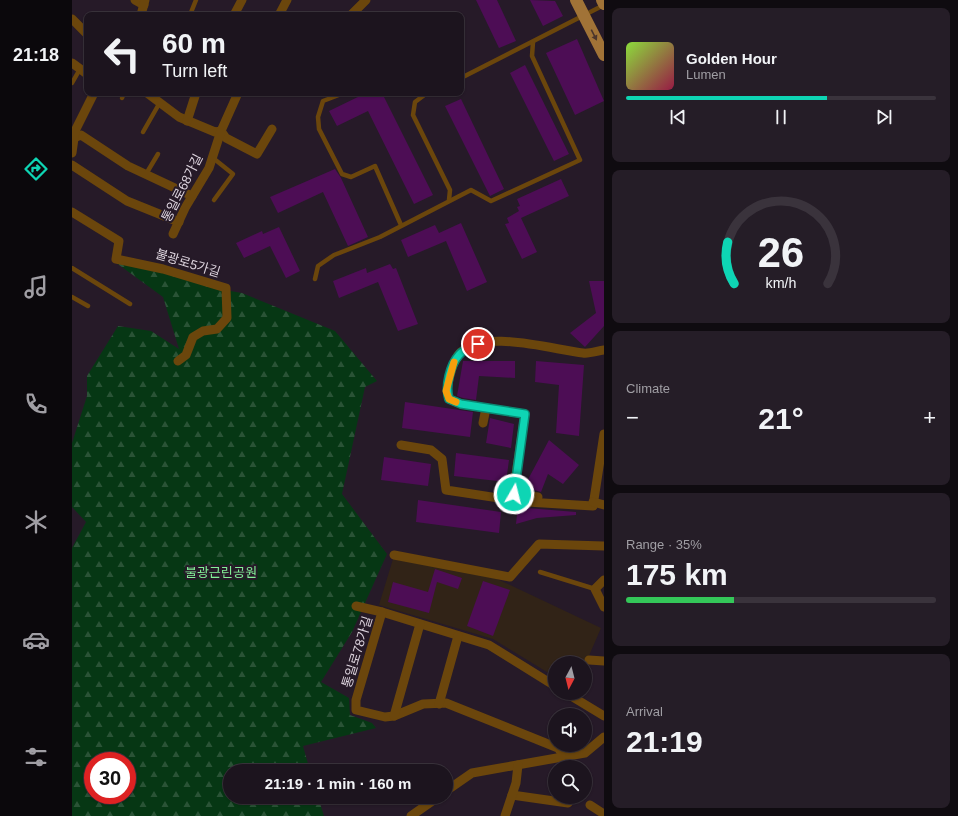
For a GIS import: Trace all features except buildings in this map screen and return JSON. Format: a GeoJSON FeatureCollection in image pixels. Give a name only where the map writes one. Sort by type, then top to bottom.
{"type":"FeatureCollection","features":[{"type":"Feature","properties":{"kind":"main road"},"geometry":{"type":"LineString","coordinates":[[576,0],[604,55]]}},
{"type":"Feature","properties":{"kind":"main road"},"geometry":{"type":"LineString","coordinates":[[602,0],[604,4]]}},
{"type":"Feature","properties":{"kind":"street"},"geometry":{"type":"LineString","coordinates":[[135,0],[145,2],[142,12]]}},
{"type":"Feature","properties":{"kind":"street"},"geometry":{"type":"LineString","coordinates":[[236,12],[242,0]]}},
{"type":"Feature","properties":{"kind":"street"},"geometry":{"type":"LineString","coordinates":[[281,12],[287,0]]}},
{"type":"Feature","properties":{"kind":"street"},"geometry":{"type":"LineString","coordinates":[[353,12],[366,0]]}},
{"type":"Feature","properties":{"kind":"street"},"geometry":{"type":"LineString","coordinates":[[72,18],[84,31]]}},
{"type":"Feature","properties":{"kind":"street"},"geometry":{"type":"LineString","coordinates":[[72,63],[84,71]]}},
{"type":"Feature","properties":{"kind":"street"},"geometry":{"type":"LineString","coordinates":[[72,153],[75,131],[92,96]]}},
{"type":"Feature","properties":{"kind":"street"},"geometry":{"type":"LineString","coordinates":[[150,96],[159,104],[179,117],[215,132],[221,132],[226,138],[257,154],[272,129]]}},
{"type":"Feature","properties":{"kind":"street"},"geometry":{"type":"LineString","coordinates":[[187,120],[195,96]]}},
{"type":"Feature","properties":{"kind":"street","name":"통일로68가길"},"geometry":{"type":"LineString","coordinates":[[173,234],[192,196],[210,168],[221,132],[237,96]]}},
{"type":"Feature","properties":{"kind":"street"},"geometry":{"type":"LineString","coordinates":[[73,139],[81,135],[128,166],[192,196]]}},
{"type":"Feature","properties":{"kind":"street"},"geometry":{"type":"LineString","coordinates":[[72,165],[127,201],[179,222]]}},
{"type":"Feature","properties":{"kind":"street","name":"불광로5가길"},"geometry":{"type":"LineString","coordinates":[[72,212],[119,241],[116,259],[163,269],[226,288],[227,318],[217,329],[203,331],[193,337],[186,355],[178,361]]}},
{"type":"Feature","properties":{"kind":"street"},"geometry":{"type":"LineString","coordinates":[[401,444],[431,450],[442,459],[446,490],[512,500],[525,414],[461,404],[449,399],[446,391],[453,366],[458,356],[465,349],[491,342],[528,344],[584,354],[604,350]]}},
{"type":"Feature","properties":{"kind":"street"},"geometry":{"type":"LineString","coordinates":[[483,423],[486,408]]}},
{"type":"Feature","properties":{"kind":"street"},"geometry":{"type":"LineString","coordinates":[[524,501],[593,506],[602,462],[604,434]]}},
{"type":"Feature","properties":{"kind":"street"},"geometry":{"type":"LineString","coordinates":[[514,494],[538,497]]}},
{"type":"Feature","properties":{"kind":"street"},"geometry":{"type":"LineString","coordinates":[[594,502],[604,505]]}},
{"type":"Feature","properties":{"kind":"street"},"geometry":{"type":"LineString","coordinates":[[394,556],[510,577],[539,544],[604,546]]}},
{"type":"Feature","properties":{"kind":"street"},"geometry":{"type":"LineString","coordinates":[[604,580],[595,589],[604,607]]}},
{"type":"Feature","properties":{"kind":"street","name":"통일로78가길"},"geometry":{"type":"LineString","coordinates":[[356,606],[382,612],[488,645],[548,682]]}},
{"type":"Feature","properties":{"kind":"street","name":"통일로78가길"},"geometry":{"type":"LineString","coordinates":[[382,612],[356,700],[356,710],[385,717],[394,716],[423,704],[446,703],[558,748],[565,757]]}},
{"type":"Feature","properties":{"kind":"street"},"geometry":{"type":"LineString","coordinates":[[394,716],[420,624]]}},
{"type":"Feature","properties":{"kind":"street"},"geometry":{"type":"LineString","coordinates":[[439,704],[458,636]]}},
{"type":"Feature","properties":{"kind":"street"},"geometry":{"type":"LineString","coordinates":[[592,660],[604,661]]}},
{"type":"Feature","properties":{"kind":"street"},"geometry":{"type":"LineString","coordinates":[[578,700],[604,716]]}},
{"type":"Feature","properties":{"kind":"street"},"geometry":{"type":"LineString","coordinates":[[453,786],[472,773],[585,753],[604,737]]}},
{"type":"Feature","properties":{"kind":"street"},"geometry":{"type":"LineString","coordinates":[[505,816],[516,783],[518,765]]}},
{"type":"Feature","properties":{"kind":"street"},"geometry":{"type":"LineString","coordinates":[[512,795],[548,800]]}},
{"type":"Feature","properties":{"kind":"street"},"geometry":{"type":"LineString","coordinates":[[413,815],[428,804]]}},
{"type":"Feature","properties":{"kind":"street"},"geometry":{"type":"LineString","coordinates":[[590,805],[602,814]]}},
{"type":"Feature","properties":{"kind":"lane"},"geometry":{"type":"LineString","coordinates":[[191,12],[196,0]]}},
{"type":"Feature","properties":{"kind":"lane"},"geometry":{"type":"LineString","coordinates":[[464,76],[604,4]]}},
{"type":"Feature","properties":{"kind":"lane"},"geometry":{"type":"LineString","coordinates":[[314,280],[318,266],[334,255],[380,237],[449,200],[471,190],[491,201],[580,160],[532,56],[533,42]]}},
{"type":"Feature","properties":{"kind":"lane"},"geometry":{"type":"LineString","coordinates":[[72,82],[84,71]]}},
{"type":"Feature","properties":{"kind":"lane"},"geometry":{"type":"LineString","coordinates":[[336,96],[323,101],[318,117],[319,129],[342,174],[346,177],[351,177],[375,166],[401,225]]}},
{"type":"Feature","properties":{"kind":"lane"},"geometry":{"type":"LineString","coordinates":[[422,96],[415,102],[413,115],[450,190],[449,200]]}},
{"type":"Feature","properties":{"kind":"lane"},"geometry":{"type":"LineString","coordinates":[[144,132],[159,104]]}},
{"type":"Feature","properties":{"kind":"lane"},"geometry":{"type":"LineString","coordinates":[[146,174],[158,154]]}},
{"type":"Feature","properties":{"kind":"lane"},"geometry":{"type":"LineString","coordinates":[[213,158],[233,174],[214,200]]}},
{"type":"Feature","properties":{"kind":"lane"},"geometry":{"type":"LineString","coordinates":[[72,268],[130,304]]}},
{"type":"Feature","properties":{"kind":"lane"},"geometry":{"type":"LineString","coordinates":[[72,297],[88,306]]}},
{"type":"Feature","properties":{"kind":"lane"},"geometry":{"type":"LineString","coordinates":[[540,572],[595,589]]}},
{"type":"Feature","properties":{"kind":"shaded area"},"geometry":{"type":"Polygon","coordinates":[[[393,559],[493,577],[601,628],[589,656],[548,656],[548,673],[493,639],[379,605],[393,559]]]}},
{"type":"Feature","properties":{"kind":"green space","name":"불광근린공원"},"geometry":{"type":"Polygon","coordinates":[[[115,262],[160,272],[213,288],[242,293],[335,331],[377,381],[365,387],[342,494],[387,554],[352,632],[321,682],[349,698],[350,715],[372,723],[376,728],[303,746],[308,764],[223,764],[223,804],[320,804],[324,816],[72,816],[72,548],[86,522],[72,507],[72,443],[87,396],[87,376],[118,326],[151,331],[179,349],[163,297],[115,262]]]}},
{"type":"Feature","properties":{"kind":"slow traffic"},"geometry":{"type":"LineString","coordinates":[[454,362],[446,391],[449,399],[456,402]]}},
{"type":"Feature","properties":{"kind":"route"},"geometry":{"type":"LineString","coordinates":[[478,344],[465,349],[458,356],[448,380],[446,391],[449,399],[461,404],[525,414],[514,494]]}}]}
